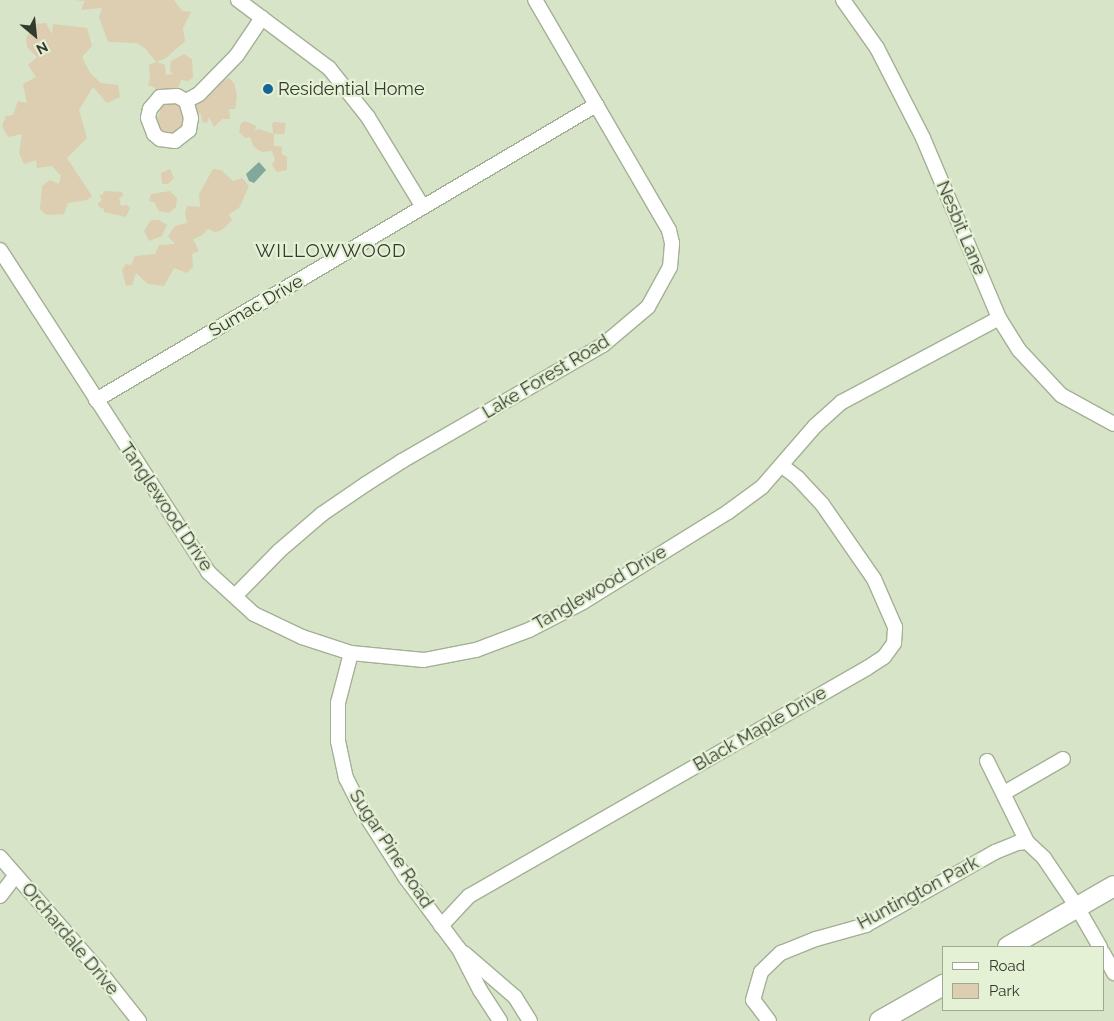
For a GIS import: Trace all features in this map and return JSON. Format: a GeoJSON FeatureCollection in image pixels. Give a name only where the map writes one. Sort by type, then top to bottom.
{"type":"FeatureCollection","features":[{"type":"Feature","properties":{"kind":"main road"},"geometry":{"type":"LineString","coordinates":[[1010,946],[1114,886]]}},
{"type":"Feature","properties":{"kind":"main road"},"geometry":{"type":"LineString","coordinates":[[880,1021],[942,986]]}},
{"type":"Feature","properties":{"kind":"street"},"geometry":{"type":"LineString","coordinates":[[238,0],[328,68],[368,117],[423,207]]}},
{"type":"Feature","properties":{"kind":"street","name":"Lake Forest Road"},"geometry":{"type":"LineString","coordinates":[[235,596],[280,550],[322,514],[402,461],[603,345],[648,307],[670,267],[672,244],[669,230],[535,0]]}},
{"type":"Feature","properties":{"kind":"street","name":"Nesbit Lane"},"geometry":{"type":"LineString","coordinates":[[843,0],[877,48],[923,138],[999,318],[1019,350],[1061,395],[1114,424]]}},
{"type":"Feature","properties":{"kind":"street"},"geometry":{"type":"LineString","coordinates":[[186,101],[199,94],[236,55],[262,18]]}},
{"type":"Feature","properties":{"kind":"street","name":"Sumac Drive"},"geometry":{"type":"LineString","coordinates":[[96,400],[596,105]]}},
{"type":"Feature","properties":{"kind":"street","name":"Tanglewood Drive"},"geometry":{"type":"LineString","coordinates":[[0,250],[208,572],[254,614],[302,637],[351,653],[424,660],[476,650],[529,630],[583,602],[728,512],[762,487],[815,426],[842,402],[999,318]]}},
{"type":"Feature","properties":{"kind":"street","name":"Black Maple Drive"},"geometry":{"type":"LineString","coordinates":[[441,926],[469,896],[884,657],[894,642],[895,627],[869,572],[822,504],[798,478],[782,466]]}},
{"type":"Feature","properties":{"kind":"street","name":"Sugar Pine Road"},"geometry":{"type":"LineString","coordinates":[[351,653],[338,703],[338,741],[346,778],[361,808],[406,878],[459,949],[480,990],[500,1021]]}},
{"type":"Feature","properties":{"kind":"street"},"geometry":{"type":"LineString","coordinates":[[1004,793],[1063,759]]}},
{"type":"Feature","properties":{"kind":"street"},"geometry":{"type":"LineString","coordinates":[[987,761],[1027,842],[1044,858],[1077,907],[1099,946]]}},
{"type":"Feature","properties":{"kind":"street","name":"Huntington Park"},"geometry":{"type":"LineString","coordinates":[[769,1021],[753,1000],[761,972],[781,953],[816,939],[866,925],[995,852],[1017,843],[1027,842]]}},
{"type":"Feature","properties":{"kind":"street","name":"Orchardale Drive"},"geometry":{"type":"LineString","coordinates":[[0,857],[97,968],[139,1021]]}},
{"type":"Feature","properties":{"kind":"street"},"geometry":{"type":"LineString","coordinates":[[0,896],[16,875]]}},
{"type":"Feature","properties":{"kind":"street","name":"Sugar Pine Road"},"geometry":{"type":"LineString","coordinates":[[459,949],[515,997],[530,1021]]}},
{"type":"Feature","properties":{"kind":"street"},"geometry":{"type":"LineString","coordinates":[[1104,955],[1114,973]]}},
{"type":"Feature","properties":{"kind":"green space"},"geometry":{"type":"Polygon","coordinates":[[[73,0],[174,0],[182,11],[191,12],[183,28],[185,41],[166,58],[157,62],[165,65],[166,75],[173,74],[170,71],[171,61],[184,54],[192,59],[193,78],[188,81],[181,80],[177,91],[155,91],[155,88],[148,85],[150,77],[149,65],[156,62],[146,49],[137,43],[108,42],[99,17],[102,8],[81,10],[85,1],[73,0]]]}},
{"type":"Feature","properties":{"kind":"green space"},"geometry":{"type":"Polygon","coordinates":[[[46,23],[52,34],[53,24],[87,28],[92,46],[82,57],[90,73],[101,83],[118,85],[120,97],[107,103],[93,87],[79,110],[87,138],[67,158],[92,196],[87,200],[68,203],[64,214],[46,215],[40,209],[42,186],[50,180],[59,184],[61,176],[52,166],[37,168],[36,160],[24,164],[19,153],[22,134],[8,137],[2,126],[6,116],[13,115],[18,101],[27,103],[23,84],[36,77],[28,65],[37,57],[27,47],[26,38],[34,24],[46,23]]]}},
{"type":"Feature","properties":{"kind":"green space"},"geometry":{"type":"Polygon","coordinates":[[[219,78],[222,81],[229,78],[234,83],[237,95],[235,109],[229,109],[230,119],[222,119],[214,127],[209,117],[207,123],[202,122],[201,114],[197,113],[193,105],[193,87],[219,78]]]}},
{"type":"Feature","properties":{"kind":"green space"},"geometry":{"type":"Polygon","coordinates":[[[169,99],[179,101],[185,116],[182,123],[184,127],[178,136],[158,133],[155,118],[159,116],[161,105],[169,99]]]}},
{"type":"Feature","properties":{"kind":"green space"},"geometry":{"type":"Polygon","coordinates":[[[245,121],[256,126],[255,131],[259,129],[273,134],[272,124],[274,122],[286,123],[284,134],[274,134],[274,146],[282,147],[282,154],[287,157],[287,170],[277,172],[272,165],[275,160],[272,151],[262,152],[254,147],[250,137],[245,138],[239,132],[241,123],[245,121]]]}},
{"type":"Feature","properties":{"kind":"green space"},"geometry":{"type":"Polygon","coordinates":[[[170,169],[174,178],[168,184],[162,184],[161,173],[170,169]]]}},
{"type":"Feature","properties":{"kind":"green space"},"geometry":{"type":"Polygon","coordinates":[[[213,169],[221,170],[233,181],[242,178],[249,186],[239,208],[229,214],[232,220],[222,230],[215,232],[208,229],[201,236],[193,239],[199,251],[192,254],[193,267],[187,273],[174,268],[164,286],[148,284],[136,273],[132,285],[126,286],[122,270],[126,264],[131,265],[135,256],[155,254],[159,245],[175,244],[168,236],[175,226],[187,223],[185,213],[187,206],[200,207],[199,194],[213,169]]]}},
{"type":"Feature","properties":{"kind":"green space"},"geometry":{"type":"Polygon","coordinates":[[[105,191],[122,192],[123,195],[119,199],[121,206],[127,205],[130,208],[126,217],[104,212],[104,209],[99,207],[98,203],[102,200],[99,195],[102,195],[105,191]]]}},
{"type":"Feature","properties":{"kind":"green space"},"geometry":{"type":"Polygon","coordinates":[[[170,191],[177,198],[176,207],[169,213],[159,211],[154,202],[149,201],[151,194],[170,191]]]}},
{"type":"Feature","properties":{"kind":"green space"},"geometry":{"type":"Polygon","coordinates":[[[151,220],[159,220],[167,225],[162,236],[149,241],[144,231],[151,220]]]}},
{"type":"Feature","properties":{"kind":"water"},"geometry":{"type":"Polygon","coordinates":[[[259,162],[266,170],[254,183],[249,181],[246,174],[259,162]]]}},
{"type":"Feature","properties":{"kind":"place","name":"Residential Home"},"geometry":{"type":"Point","coordinates":[268,89]}},
{"type":"Feature","properties":{"kind":"district","name":"WILLOWWOOD"},"geometry":{"type":"Point","coordinates":[331,251]}}]}
